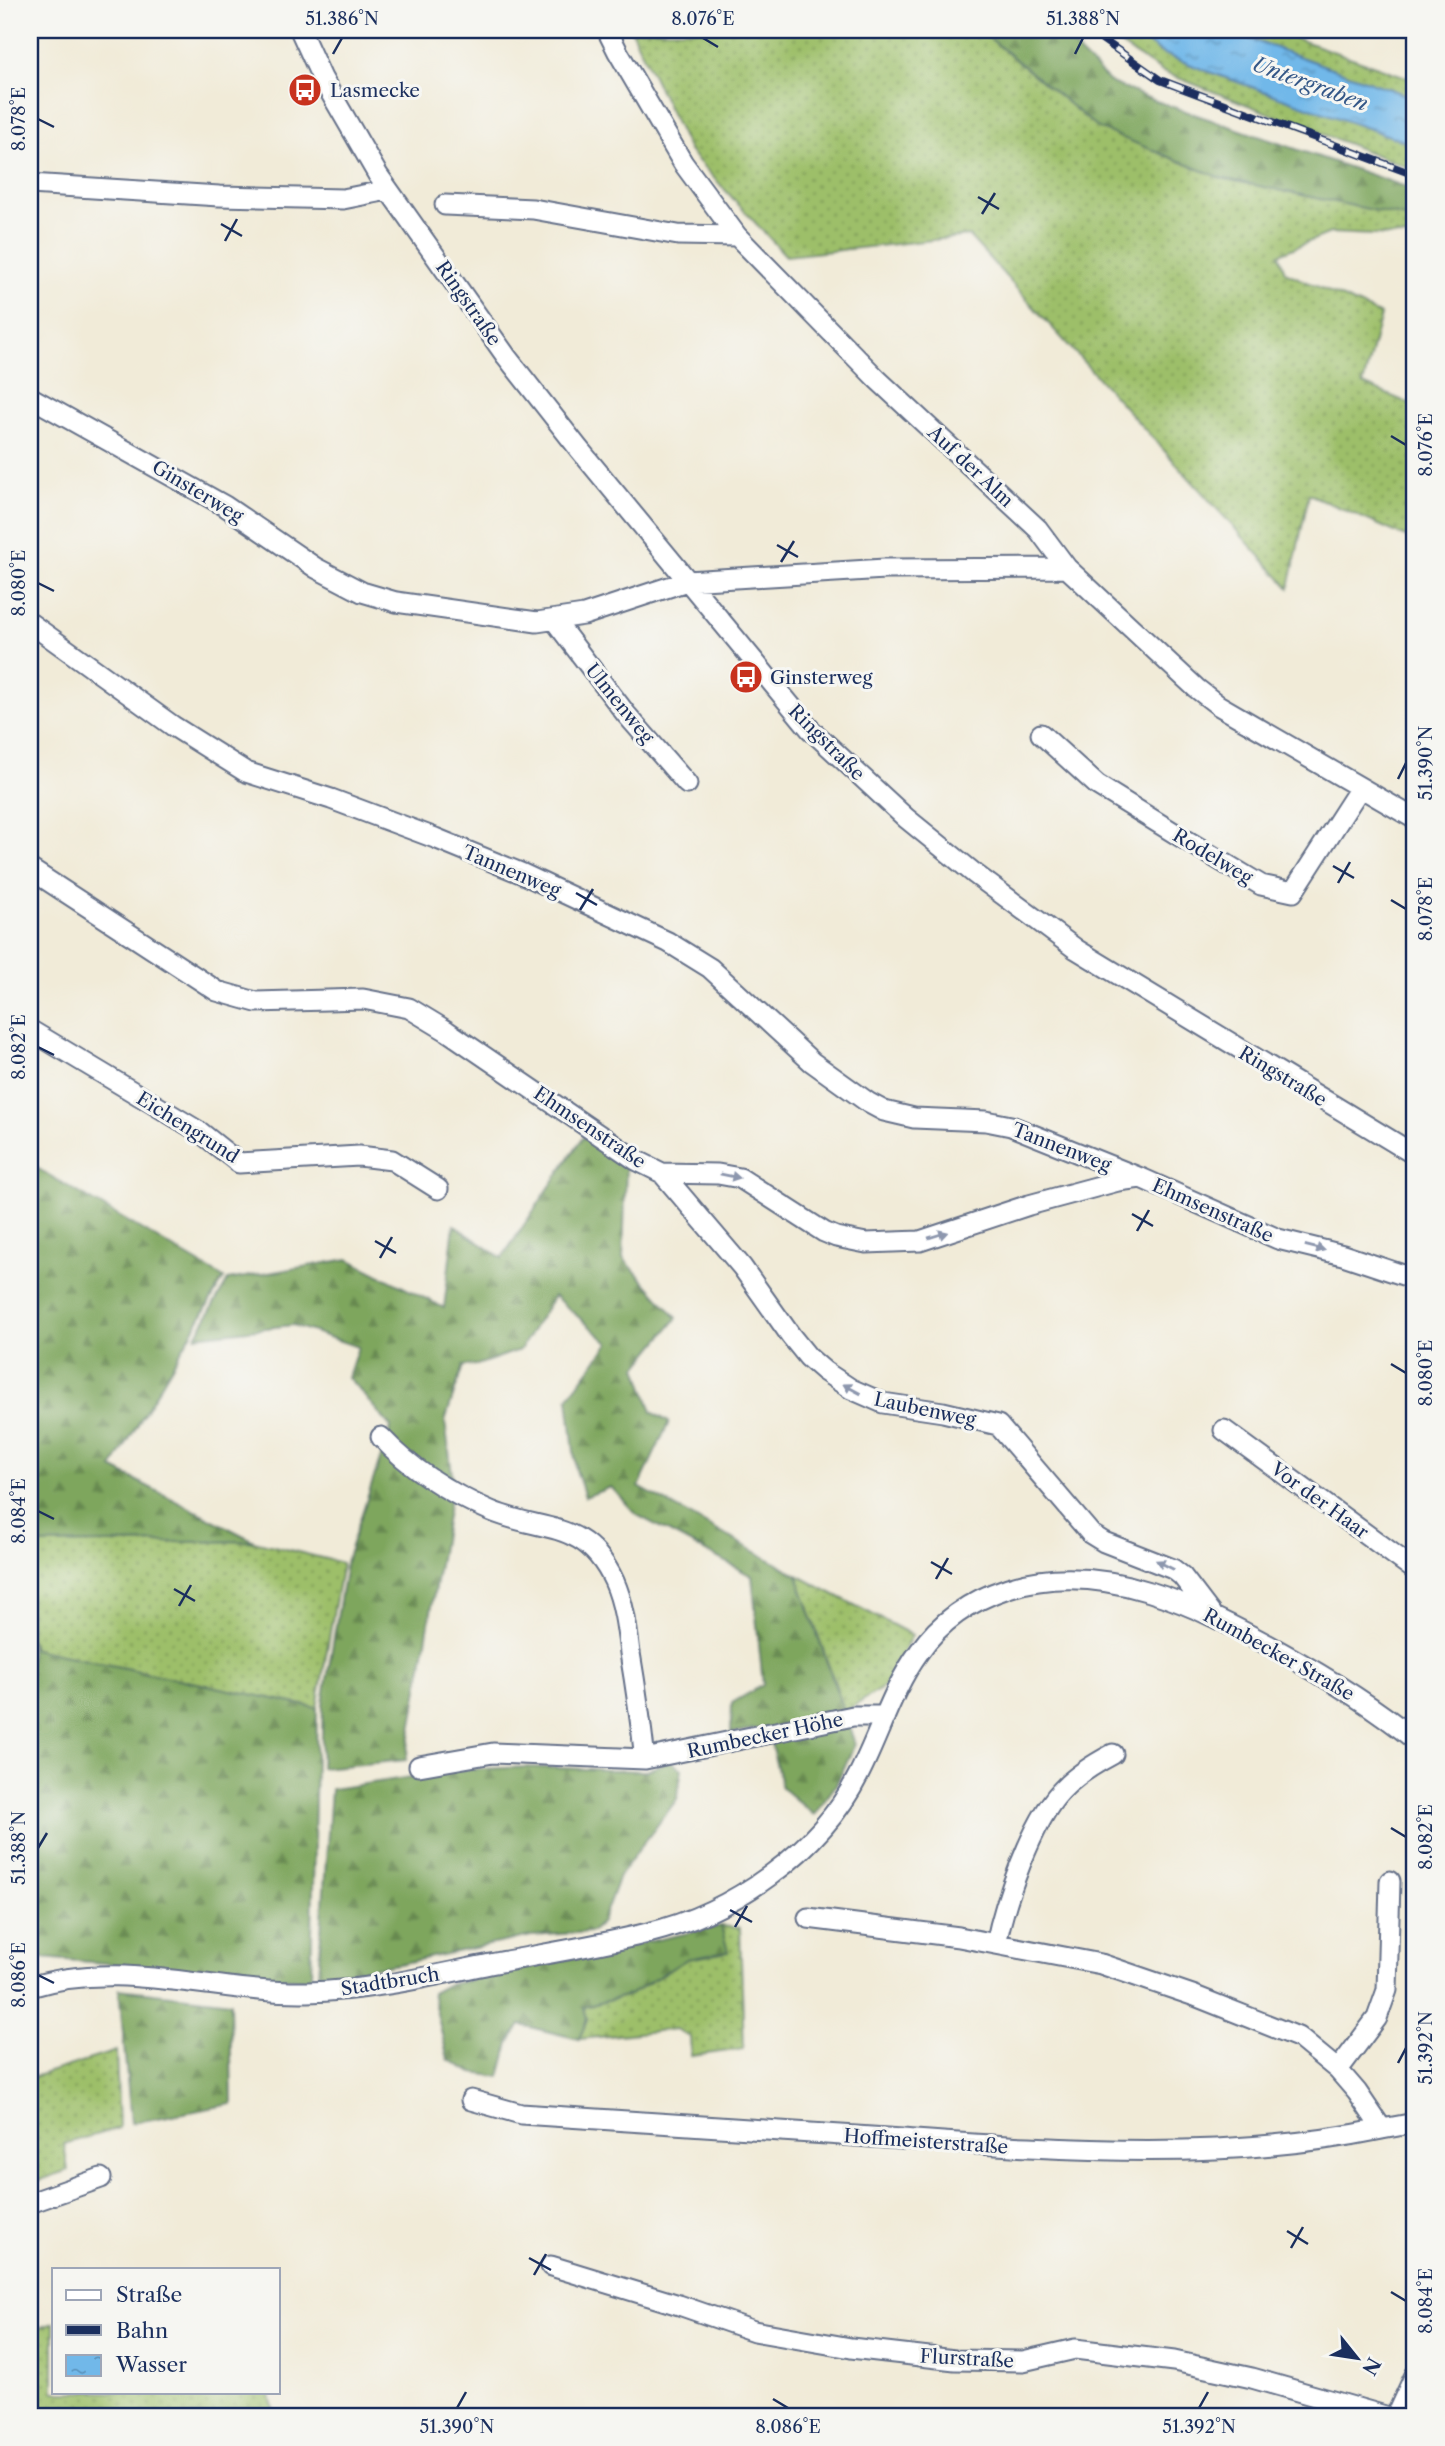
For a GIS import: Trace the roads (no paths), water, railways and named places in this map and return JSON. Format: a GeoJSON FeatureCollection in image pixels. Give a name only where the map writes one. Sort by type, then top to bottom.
{"type":"FeatureCollection","features":[{"type":"Feature","properties":{"kind":"street","name":"Ringstraße"},"geometry":{"type":"LineString","coordinates":[[300,30],[322,78],[388,190],[506,356],[810,729],[906,818],[975,874],[1076,949],[1415,1155]]}},
{"type":"Feature","properties":{"kind":"street","name":"Auf der Alm"},"geometry":{"type":"LineString","coordinates":[[607,30],[683,163],[737,236],[877,379],[1038,529],[1067,568],[1211,700],[1415,819]]}},
{"type":"Feature","properties":{"kind":"street"},"geometry":{"type":"LineString","coordinates":[[30,184],[191,195],[342,199],[388,190]]}},
{"type":"Feature","properties":{"kind":"street"},"geometry":{"type":"LineString","coordinates":[[446,205],[533,209],[678,235],[737,236]]}},
{"type":"Feature","properties":{"kind":"street","name":"Ginsterweg"},"geometry":{"type":"LineString","coordinates":[[30,397],[225,506],[316,568],[362,593],[396,602],[537,622],[584,615],[687,581],[885,569],[1067,568]]}},
{"type":"Feature","properties":{"kind":"street","name":"Ulmenweg"},"geometry":{"type":"LineString","coordinates":[[555,621],[626,714],[687,784]]}},
{"type":"Feature","properties":{"kind":"street","name":"Tannenweg"},"geometry":{"type":"LineString","coordinates":[[30,623],[173,726],[246,772],[396,823],[523,874],[668,942],[710,968],[819,1069],[884,1111],[914,1118],[986,1121],[1011,1126],[1141,1178]]}},
{"type":"Feature","properties":{"kind":"street","name":"Rodelweg"},"geometry":{"type":"LineString","coordinates":[[1041,734],[1097,785],[1261,885],[1293,892],[1360,788]]}},
{"type":"Feature","properties":{"kind":"street","name":"Ehmsenstraße"},"geometry":{"type":"LineString","coordinates":[[30,869],[217,990],[256,1002],[363,999],[409,1008],[623,1152],[662,1173],[731,1175],[753,1185],[807,1223],[849,1240],[888,1243],[920,1241],[1030,1205],[1118,1181],[1141,1178],[1278,1239],[1343,1255],[1415,1279]]}},
{"type":"Feature","properties":{"kind":"street","name":"Eichengrund"},"geometry":{"type":"LineString","coordinates":[[30,1030],[200,1132],[239,1163],[359,1156],[392,1160],[438,1189]]}},
{"type":"Feature","properties":{"kind":"street","name":"Laubenweg"},"geometry":{"type":"LineString","coordinates":[[662,1173],[741,1267],[791,1336],[824,1371],[851,1389],[883,1402],[998,1425],[1091,1534],[1104,1542],[1173,1569],[1182,1576],[1210,1614]]}},
{"type":"Feature","properties":{"kind":"street","name":"Vor der Haar"},"geometry":{"type":"LineString","coordinates":[[1224,1430],[1415,1570]]}},
{"type":"Feature","properties":{"kind":"street"},"geometry":{"type":"LineString","coordinates":[[381,1437],[415,1468],[478,1505],[503,1516],[571,1533],[595,1551],[614,1581],[624,1615],[645,1759]]}},
{"type":"Feature","properties":{"kind":"street","name":"Rumbecker Straße"},"geometry":{"type":"LineString","coordinates":[[740,1896],[771,1875],[808,1843],[834,1811],[858,1778],[898,1684],[920,1650],[941,1626],[967,1605],[1024,1583],[1065,1580],[1105,1582],[1160,1595],[1210,1614],[1355,1695],[1415,1740]]}},
{"type":"Feature","properties":{"kind":"street","name":"Rumbecker Höhe"},"geometry":{"type":"LineString","coordinates":[[419,1766],[493,1753],[645,1759],[853,1716],[885,1716]]}},
{"type":"Feature","properties":{"kind":"street"},"geometry":{"type":"LineString","coordinates":[[996,1944],[1003,1910],[1045,1814],[1059,1792],[1084,1770],[1113,1754]]}},
{"type":"Feature","properties":{"kind":"street"},"geometry":{"type":"LineString","coordinates":[[1338,2070],[1377,2018],[1387,1990],[1391,1881]]}},
{"type":"Feature","properties":{"kind":"street","name":"Stadtbruch"},"geometry":{"type":"LineString","coordinates":[[30,1987],[59,1979],[106,1975],[288,1992],[354,1989],[649,1933],[699,1917],[740,1896]]}},
{"type":"Feature","properties":{"kind":"street"},"geometry":{"type":"LineString","coordinates":[[808,1918],[996,1944],[1101,1964],[1195,1996],[1298,2038],[1338,2070],[1382,2129]]}},
{"type":"Feature","properties":{"kind":"street","name":"Hoffmeisterstraße"},"geometry":{"type":"LineString","coordinates":[[471,2100],[521,2114],[1053,2150],[1218,2150],[1335,2138],[1415,2123]]}},
{"type":"Feature","properties":{"kind":"street"},"geometry":{"type":"LineString","coordinates":[[30,2203],[101,2178]]}},
{"type":"Feature","properties":{"kind":"street","name":"Flurstraße"},"geometry":{"type":"LineString","coordinates":[[551,2266],[766,2333],[851,2348],[955,2360],[1023,2361],[1075,2349],[1174,2361],[1252,2378],[1385,2416]]}},
{"type":"Feature","properties":{"kind":"street"},"geometry":{"type":"LineString","coordinates":[[1396,2416],[1415,2375]]}},
{"type":"Feature","properties":{"kind":"water","name":"Untergraben"},"geometry":{"type":"Polygon","coordinates":[[[1129,30],[1225,30],[1415,98],[1415,145],[1204,70],[1162,53],[1129,30]]]}},
{"type":"Feature","properties":{"kind":"railway"},"geometry":{"type":"LineString","coordinates":[[1089,30],[1160,80],[1415,175]]}},
{"type":"Feature","properties":{"kind":"place","name":"Lasmecke"},"geometry":{"type":"Point","coordinates":[305,90]}},
{"type":"Feature","properties":{"kind":"place","name":"Ginsterweg"},"geometry":{"type":"Point","coordinates":[746,677]}}]}
